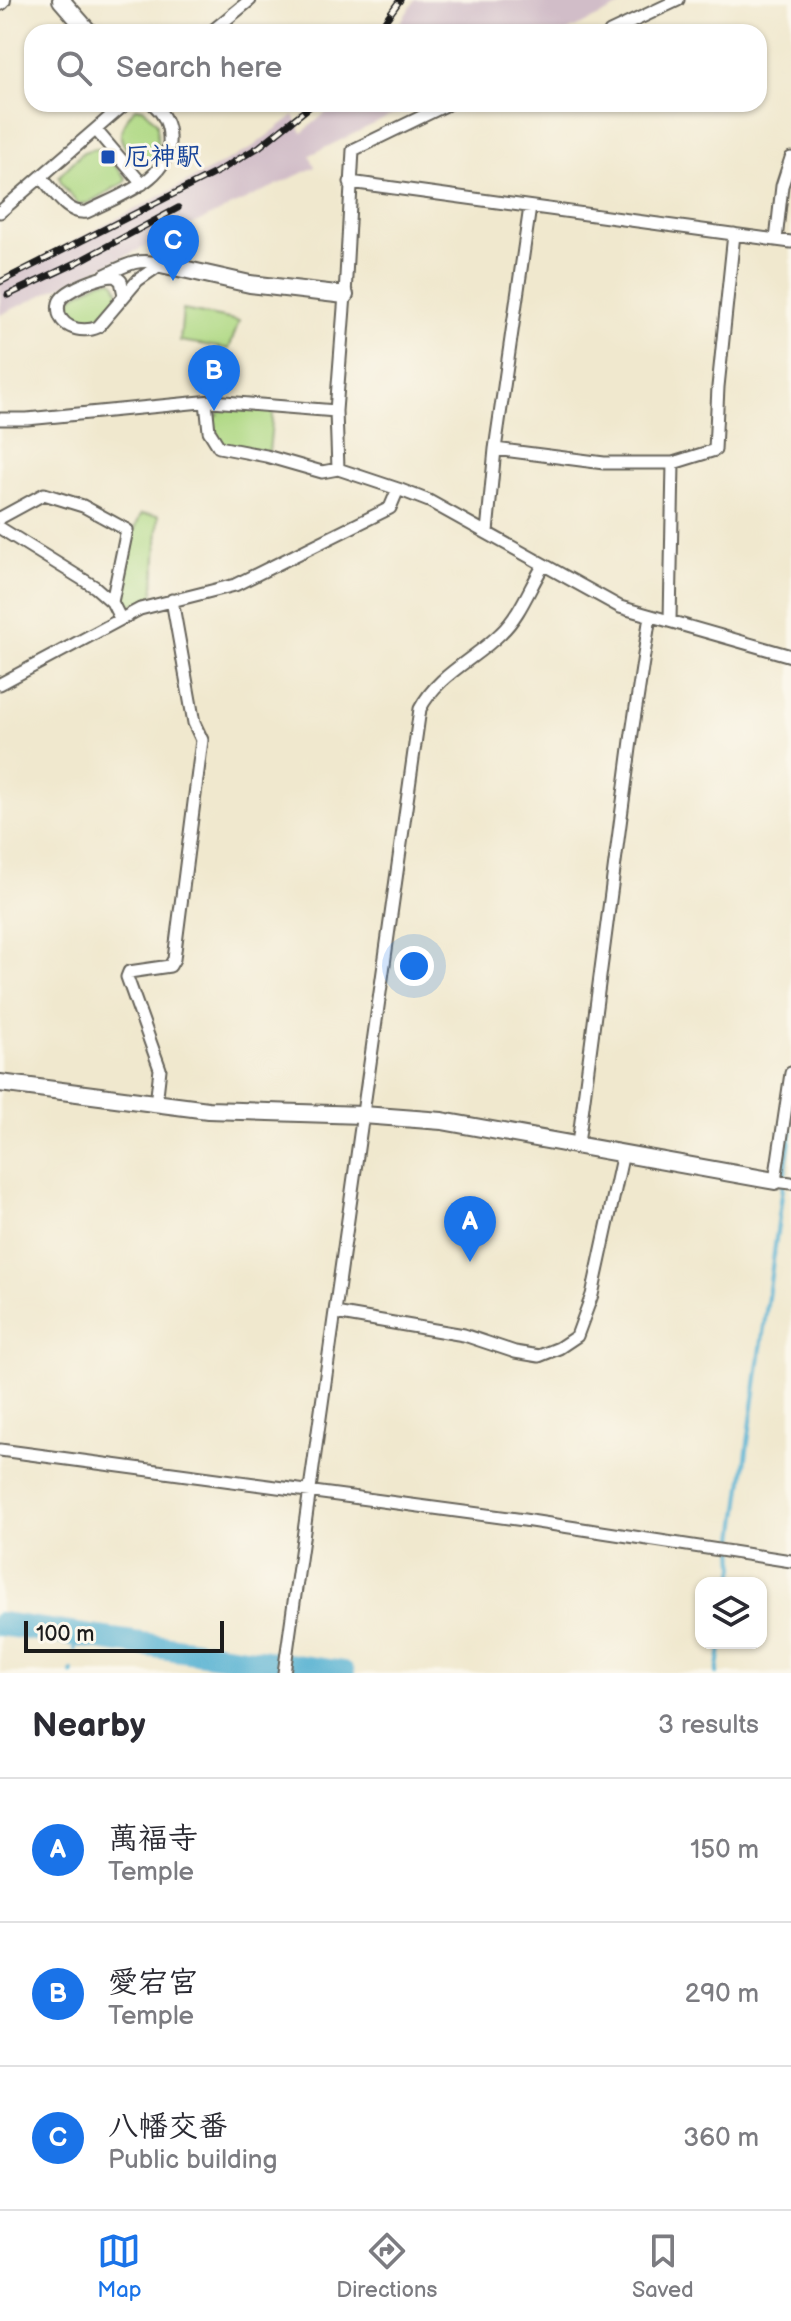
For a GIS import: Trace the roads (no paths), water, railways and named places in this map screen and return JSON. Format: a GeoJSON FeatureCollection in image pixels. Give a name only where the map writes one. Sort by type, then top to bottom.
{"type":"FeatureCollection","features":[{"type":"Feature","properties":{"kind":"street"},"geometry":{"type":"LineString","coordinates":[[61,0],[81,24]]}},
{"type":"Feature","properties":{"kind":"street"},"geometry":{"type":"LineString","coordinates":[[221,24],[250,0]]}},
{"type":"Feature","properties":{"kind":"street"},"geometry":{"type":"LineString","coordinates":[[627,24],[678,0]]}},
{"type":"Feature","properties":{"kind":"street"},"geometry":{"type":"LineString","coordinates":[[0,212],[116,112]]}},
{"type":"Feature","properties":{"kind":"street"},"geometry":{"type":"LineString","coordinates":[[42,178],[70,210],[79,213],[87,212],[142,184],[161,170],[169,150],[168,125],[159,112]]}},
{"type":"Feature","properties":{"kind":"street"},"geometry":{"type":"LineString","coordinates":[[338,469],[336,411],[353,150],[431,112]]}},
{"type":"Feature","properties":{"kind":"street"},"geometry":{"type":"LineString","coordinates":[[96,130],[142,184]]}},
{"type":"Feature","properties":{"kind":"street"},"geometry":{"type":"LineString","coordinates":[[776,240],[782,186],[791,158]]}},
{"type":"Feature","properties":{"kind":"street"},"geometry":{"type":"LineString","coordinates":[[350,182],[791,242]]}},
{"type":"Feature","properties":{"kind":"street"},"geometry":{"type":"LineString","coordinates":[[487,532],[495,449],[530,207]]}},
{"type":"Feature","properties":{"kind":"street"},"geometry":{"type":"LineString","coordinates":[[495,449],[604,463],[673,463],[715,450],[718,387],[734,234]]}},
{"type":"Feature","properties":{"kind":"street"},"geometry":{"type":"LineString","coordinates":[[161,264],[138,280],[98,327],[77,331],[67,326],[58,304],[62,296],[143,259],[250,284],[345,295]]}},
{"type":"Feature","properties":{"kind":"street"},"geometry":{"type":"LineString","coordinates":[[100,278],[115,276],[121,281],[124,295]]}},
{"type":"Feature","properties":{"kind":"street"},"geometry":{"type":"LineString","coordinates":[[0,419],[206,402],[336,411]]}},
{"type":"Feature","properties":{"kind":"street"},"geometry":{"type":"LineString","coordinates":[[206,402],[209,431],[219,447],[322,472],[338,469],[398,489],[429,501],[620,607],[791,656]]}},
{"type":"Feature","properties":{"kind":"street"},"geometry":{"type":"LineString","coordinates":[[670,621],[673,463]]}},
{"type":"Feature","properties":{"kind":"street"},"geometry":{"type":"LineString","coordinates":[[0,684],[140,609],[235,585],[292,558],[390,508],[398,489]]}},
{"type":"Feature","properties":{"kind":"street"},"geometry":{"type":"LineString","coordinates":[[0,518],[44,494],[83,506],[127,530],[112,602]]}},
{"type":"Feature","properties":{"kind":"street"},"geometry":{"type":"LineString","coordinates":[[0,528],[95,587],[112,602],[120,618]]}},
{"type":"Feature","properties":{"kind":"street"},"geometry":{"type":"LineString","coordinates":[[284,1673],[420,709],[427,694],[449,673],[515,619],[543,566]]}},
{"type":"Feature","properties":{"kind":"street"},"geometry":{"type":"LineString","coordinates":[[156,1104],[160,1069],[127,977],[129,972],[170,966],[174,959],[202,740],[194,723],[172,600]]}},
{"type":"Feature","properties":{"kind":"street"},"geometry":{"type":"LineString","coordinates":[[578,1144],[650,616]]}},
{"type":"Feature","properties":{"kind":"street"},"geometry":{"type":"LineString","coordinates":[[0,1083],[222,1111],[363,1115],[442,1121],[783,1182],[791,1073]]}},
{"type":"Feature","properties":{"kind":"street"},"geometry":{"type":"LineString","coordinates":[[335,1313],[464,1335],[515,1352],[539,1356],[559,1348],[577,1336],[592,1295],[623,1153]]}},
{"type":"Feature","properties":{"kind":"street"},"geometry":{"type":"LineString","coordinates":[[0,1450],[311,1491],[791,1561]]}},
{"type":"Feature","properties":{"kind":"waterway"},"geometry":{"type":"LineString","coordinates":[[733,1577],[734,1545],[791,1129]]}},
{"type":"Feature","properties":{"kind":"waterway"},"geometry":{"type":"LineString","coordinates":[[0,1624],[343,1673]]}},
{"type":"Feature","properties":{"kind":"waterway"},"geometry":{"type":"LineString","coordinates":[[75,1650],[76,1634]]}},
{"type":"Feature","properties":{"kind":"waterway"},"geometry":{"type":"LineString","coordinates":[[717,1673],[721,1649]]}},
{"type":"Feature","properties":{"kind":"railway"},"geometry":{"type":"LineString","coordinates":[[383,24],[400,0]]}},
{"type":"Feature","properties":{"kind":"railway"},"geometry":{"type":"LineString","coordinates":[[0,282],[217,172],[259,147],[303,112]]}},
{"type":"Feature","properties":{"kind":"railway"},"geometry":{"type":"LineString","coordinates":[[8,295],[76,263],[178,208]]}},
{"type":"Feature","properties":{"kind":"place","name":"厄神駅"},"geometry":{"type":"Point","coordinates":[108,157]}},
{"type":"Feature","properties":{"kind":"place","name":"八幡交番"},"geometry":{"type":"Point","coordinates":[173,281]}},
{"type":"Feature","properties":{"kind":"place","name":"愛宕宮"},"geometry":{"type":"Point","coordinates":[214,411]}},
{"type":"Feature","properties":{"kind":"place","name":"萬福寺"},"geometry":{"type":"Point","coordinates":[470,1262]}}]}
